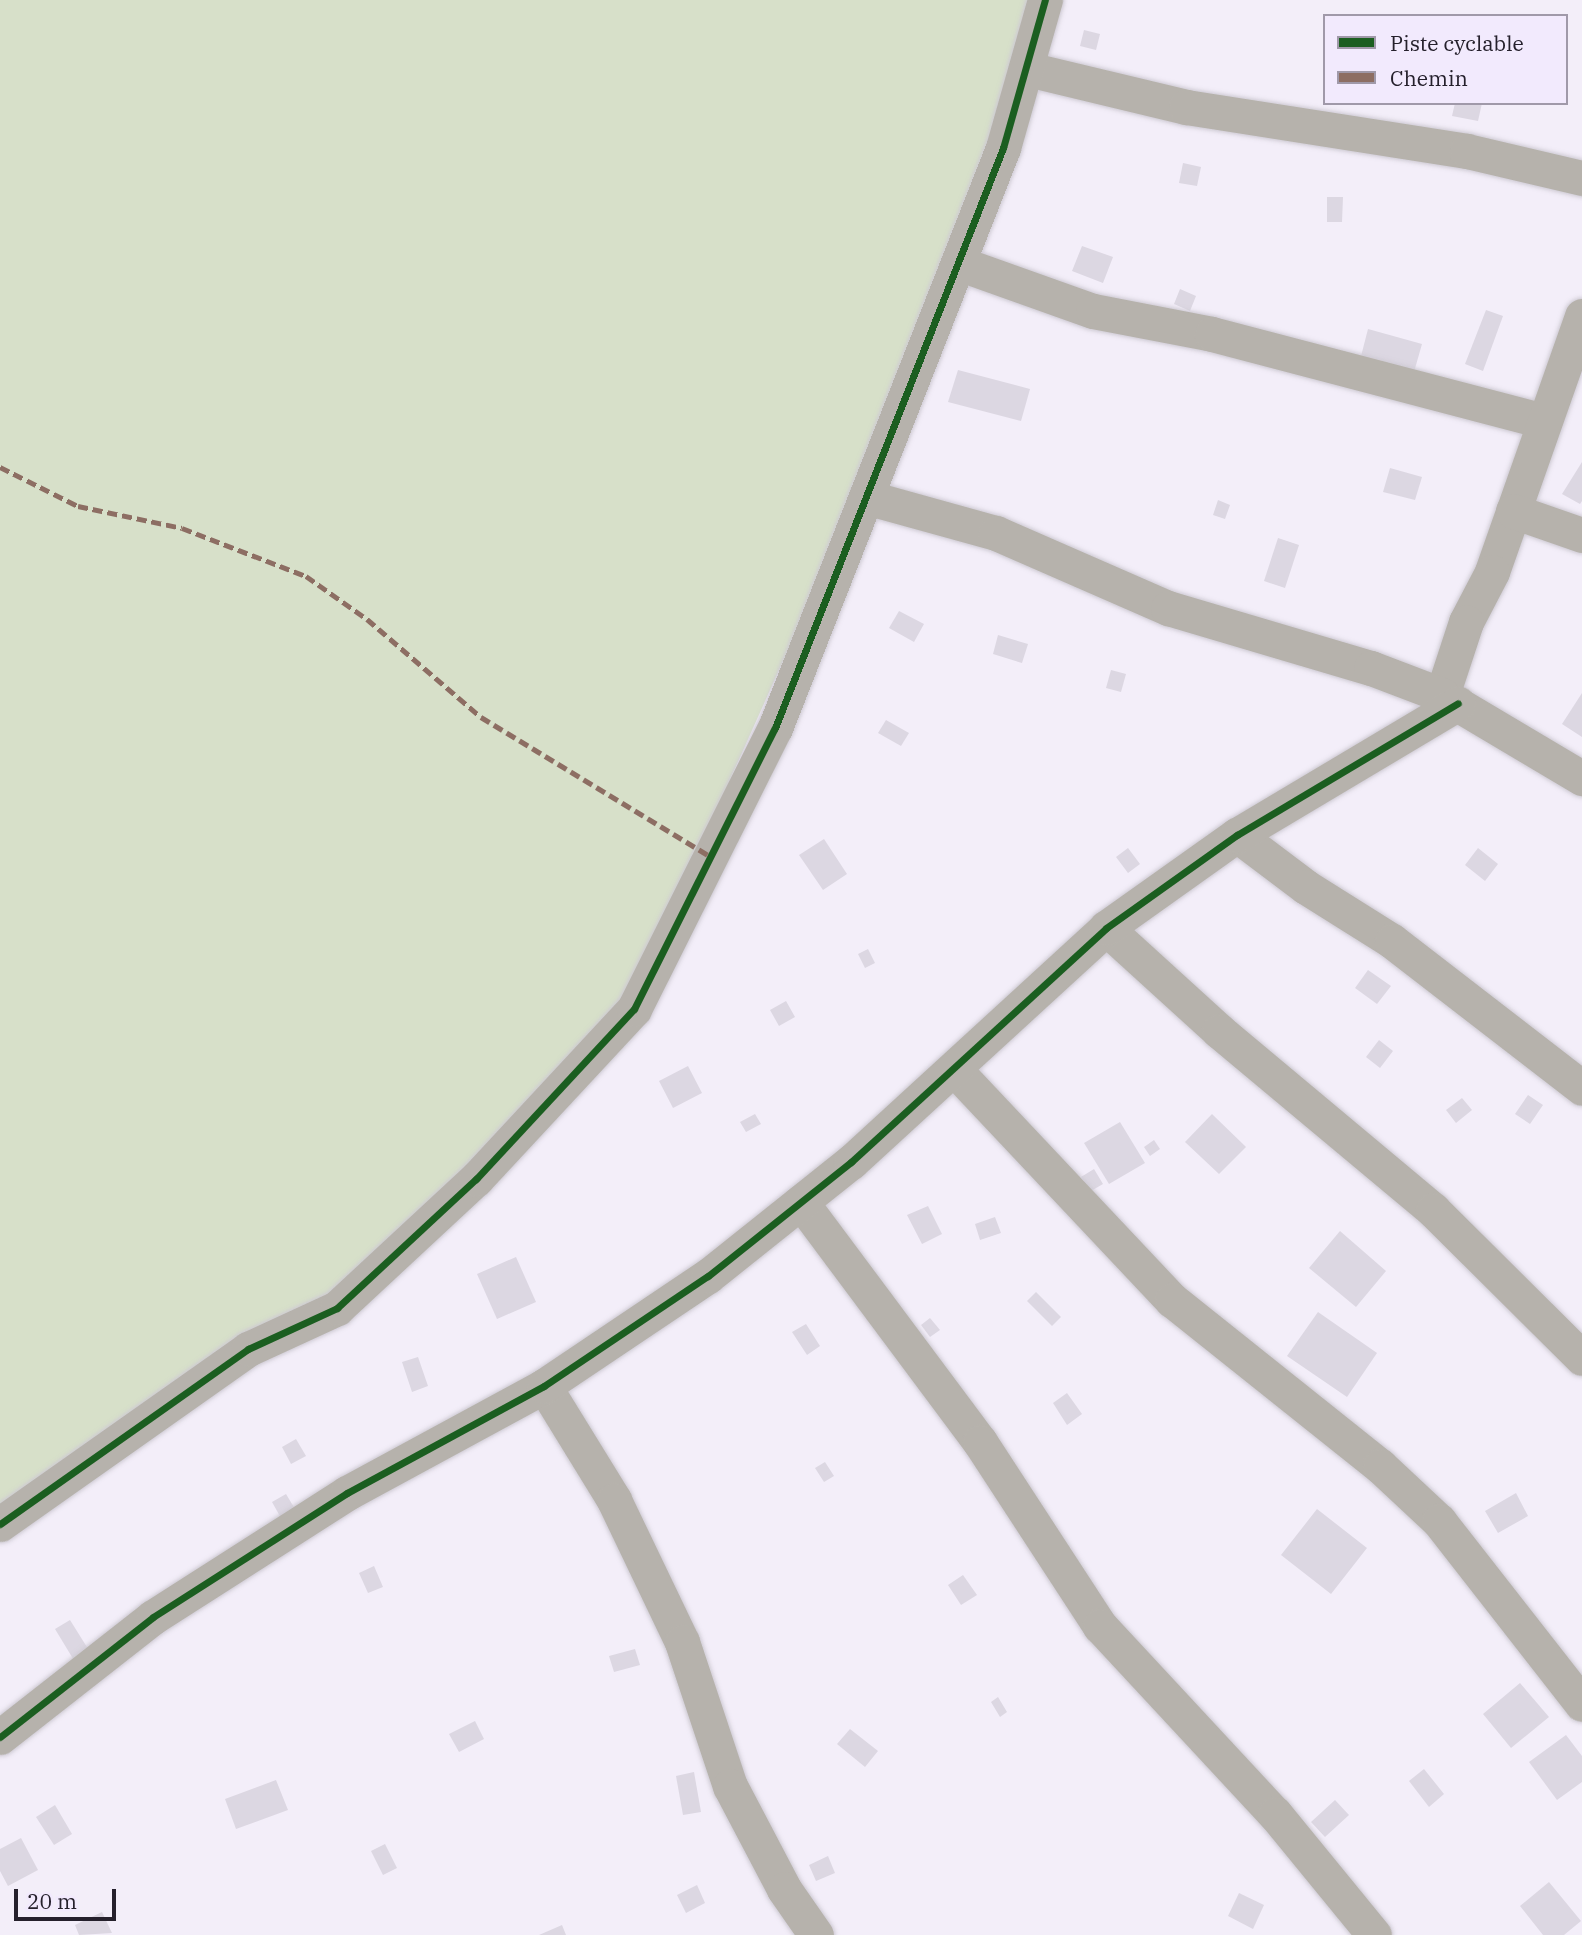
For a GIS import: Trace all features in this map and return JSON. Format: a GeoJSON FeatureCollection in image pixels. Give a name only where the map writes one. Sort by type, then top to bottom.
{"type":"FeatureCollection","features":[{"type":"Feature","properties":{"kind":"street"},"geometry":{"type":"LineString","coordinates":[[0,1524],[248,1349],[337,1308],[476,1179],[611,1038],[653,975],[775,728],[958,263],[1028,69],[1045,0]]}},
{"type":"Feature","properties":{"kind":"street"},"geometry":{"type":"LineString","coordinates":[[1028,69],[1186,107],[1467,151],[1582,178]]}},
{"type":"Feature","properties":{"kind":"street"},"geometry":{"type":"LineString","coordinates":[[958,263],[1083,309],[1212,334],[1544,421]]}},
{"type":"Feature","properties":{"kind":"street"},"geometry":{"type":"LineString","coordinates":[[0,1737],[165,1610],[347,1493],[544,1386],[708,1276],[801,1202],[955,1070],[1106,928],[1237,835],[1450,699],[1466,622],[1482,597],[1582,316]]}},
{"type":"Feature","properties":{"kind":"street"},"geometry":{"type":"LineString","coordinates":[[866,497],[996,533],[1168,608],[1371,668],[1450,699],[1582,778]]}},
{"type":"Feature","properties":{"kind":"street"},"geometry":{"type":"LineString","coordinates":[[1513,510],[1582,535]]}},
{"type":"Feature","properties":{"kind":"street"},"geometry":{"type":"LineString","coordinates":[[1237,835],[1306,887],[1392,941],[1582,1088]]}},
{"type":"Feature","properties":{"kind":"street"},"geometry":{"type":"LineString","coordinates":[[1106,928],[1219,1031],[1433,1210],[1582,1358]]}},
{"type":"Feature","properties":{"kind":"street"},"geometry":{"type":"LineString","coordinates":[[955,1070],[1172,1300],[1380,1466],[1440,1521],[1582,1703]]}},
{"type":"Feature","properties":{"kind":"street"},"geometry":{"type":"LineString","coordinates":[[801,1202],[980,1442],[1100,1626],[1275,1814],[1374,1935]]}},
{"type":"Feature","properties":{"kind":"street"},"geometry":{"type":"LineString","coordinates":[[544,1386],[614,1500],[682,1642],[730,1786],[784,1889],[816,1935]]}},
{"type":"Feature","properties":{"kind":"green space"},"geometry":{"type":"Polygon","coordinates":[[[0,0],[1050,0],[814,592],[646,967],[483,1168],[270,1342],[0,1519],[0,0]]]}},
{"type":"Feature","properties":{"kind":"building"},"geometry":{"type":"Polygon","coordinates":[[[1084,30],[1100,34],[1096,50],[1080,46],[1084,30]]]}},
{"type":"Feature","properties":{"kind":"building"},"geometry":{"type":"Polygon","coordinates":[[[1455,105],[1482,105],[1478,121],[1452,116],[1455,105]]]}},
{"type":"Feature","properties":{"kind":"building"},"geometry":{"type":"Polygon","coordinates":[[[1183,163],[1201,167],[1197,186],[1179,183],[1183,163]]]}},
{"type":"Feature","properties":{"kind":"building"},"geometry":{"type":"Polygon","coordinates":[[[1327,197],[1343,197],[1342,222],[1327,222],[1327,197]]]}},
{"type":"Feature","properties":{"kind":"building"},"geometry":{"type":"Polygon","coordinates":[[[1082,246],[1113,257],[1103,283],[1072,271],[1082,246]]]}},
{"type":"Feature","properties":{"kind":"building"},"geometry":{"type":"Polygon","coordinates":[[[1180,289],[1196,296],[1190,311],[1174,304],[1180,289]]]}},
{"type":"Feature","properties":{"kind":"building"},"geometry":{"type":"Polygon","coordinates":[[[1486,310],[1503,316],[1483,371],[1465,364],[1486,310]]]}},
{"type":"Feature","properties":{"kind":"building"},"geometry":{"type":"Polygon","coordinates":[[[1368,329],[1422,344],[1412,379],[1359,364],[1368,329]]]}},
{"type":"Feature","properties":{"kind":"building"},"geometry":{"type":"Polygon","coordinates":[[[958,370],[1030,389],[1021,421],[948,402],[958,370]]]}},
{"type":"Feature","properties":{"kind":"building"},"geometry":{"type":"Polygon","coordinates":[[[1582,462],[1582,501],[1580,504],[1562,494],[1582,462]]]}},
{"type":"Feature","properties":{"kind":"building"},"geometry":{"type":"Polygon","coordinates":[[[1390,468],[1422,477],[1415,500],[1383,492],[1390,468]]]}},
{"type":"Feature","properties":{"kind":"building"},"geometry":{"type":"Polygon","coordinates":[[[1218,500],[1230,505],[1225,519],[1213,515],[1218,500]]]}},
{"type":"Feature","properties":{"kind":"building"},"geometry":{"type":"Polygon","coordinates":[[[1278,538],[1299,545],[1285,588],[1264,581],[1278,538]]]}},
{"type":"Feature","properties":{"kind":"building"},"geometry":{"type":"Polygon","coordinates":[[[899,611],[924,624],[914,642],[889,628],[899,611]]]}},
{"type":"Feature","properties":{"kind":"building"},"geometry":{"type":"Polygon","coordinates":[[[998,635],[1028,644],[1022,663],[993,654],[998,635]]]}},
{"type":"Feature","properties":{"kind":"building"},"geometry":{"type":"Polygon","coordinates":[[[1111,670],[1126,674],[1121,692],[1106,688],[1111,670]]]}},
{"type":"Feature","properties":{"kind":"building"},"geometry":{"type":"Polygon","coordinates":[[[1582,693],[1582,737],[1562,724],[1582,693]]]}},
{"type":"Feature","properties":{"kind":"building"},"geometry":{"type":"Polygon","coordinates":[[[886,720],[909,733],[901,746],[878,733],[886,720]]]}},
{"type":"Feature","properties":{"kind":"building"},"geometry":{"type":"Polygon","coordinates":[[[824,839],[847,874],[823,890],[799,855],[824,839]]]}},
{"type":"Feature","properties":{"kind":"building"},"geometry":{"type":"Polygon","coordinates":[[[1128,848],[1140,864],[1128,873],[1116,857],[1128,848]]]}},
{"type":"Feature","properties":{"kind":"building"},"geometry":{"type":"Polygon","coordinates":[[[1478,848],[1498,864],[1485,881],[1465,865],[1478,848]]]}},
{"type":"Feature","properties":{"kind":"building"},"geometry":{"type":"Polygon","coordinates":[[[868,949],[875,963],[865,968],[858,954],[868,949]]]}},
{"type":"Feature","properties":{"kind":"building"},"geometry":{"type":"Polygon","coordinates":[[[1368,970],[1391,986],[1377,1004],[1355,988],[1368,970]]]}},
{"type":"Feature","properties":{"kind":"building"},"geometry":{"type":"Polygon","coordinates":[[[786,1001],[795,1017],[779,1026],[770,1010],[786,1001]]]}},
{"type":"Feature","properties":{"kind":"building"},"geometry":{"type":"Polygon","coordinates":[[[1379,1040],[1393,1051],[1380,1068],[1366,1057],[1379,1040]]]}},
{"type":"Feature","properties":{"kind":"building"},"geometry":{"type":"Polygon","coordinates":[[[688,1066],[702,1093],[673,1108],[659,1081],[688,1066]]]}},
{"type":"Feature","properties":{"kind":"building"},"geometry":{"type":"Polygon","coordinates":[[[1528,1095],[1543,1105],[1530,1124],[1515,1114],[1528,1095]]]}},
{"type":"Feature","properties":{"kind":"building"},"geometry":{"type":"Polygon","coordinates":[[[1462,1098],[1472,1110],[1456,1123],[1446,1110],[1462,1098]]]}},
{"type":"Feature","properties":{"kind":"building"},"geometry":{"type":"Polygon","coordinates":[[[755,1114],[761,1124],[746,1132],[740,1122],[755,1114]]]}},
{"type":"Feature","properties":{"kind":"building"},"geometry":{"type":"Polygon","coordinates":[[[1212,1114],[1246,1147],[1219,1174],[1185,1142],[1212,1114]]]}},
{"type":"Feature","properties":{"kind":"building"},"geometry":{"type":"Polygon","coordinates":[[[1120,1122],[1145,1163],[1109,1184],[1084,1143],[1120,1122]]]}},
{"type":"Feature","properties":{"kind":"building"},"geometry":{"type":"Polygon","coordinates":[[[1154,1140],[1160,1149],[1150,1156],[1144,1147],[1154,1140]]]}},
{"type":"Feature","properties":{"kind":"building"},"geometry":{"type":"Polygon","coordinates":[[[1094,1169],[1103,1184],[1091,1191],[1081,1177],[1094,1169]]]}},
{"type":"Feature","properties":{"kind":"building"},"geometry":{"type":"Polygon","coordinates":[[[928,1206],[942,1234],[922,1244],[907,1215],[928,1206]]]}},
{"type":"Feature","properties":{"kind":"building"},"geometry":{"type":"Polygon","coordinates":[[[995,1217],[1001,1233],[980,1240],[975,1224],[995,1217]]]}},
{"type":"Feature","properties":{"kind":"building"},"geometry":{"type":"Polygon","coordinates":[[[1340,1231],[1386,1271],[1356,1307],[1309,1268],[1340,1231]]]}},
{"type":"Feature","properties":{"kind":"building"},"geometry":{"type":"Polygon","coordinates":[[[516,1257],[536,1302],[497,1319],[477,1274],[516,1257]]]}},
{"type":"Feature","properties":{"kind":"building"},"geometry":{"type":"Polygon","coordinates":[[[1036,1292],[1061,1317],[1052,1326],[1027,1301],[1036,1292]]]}},
{"type":"Feature","properties":{"kind":"building"},"geometry":{"type":"Polygon","coordinates":[[[1318,1312],[1377,1353],[1347,1397],[1287,1356],[1318,1312]]]}},
{"type":"Feature","properties":{"kind":"building"},"geometry":{"type":"Polygon","coordinates":[[[930,1318],[940,1330],[930,1337],[921,1325],[930,1318]]]}},
{"type":"Feature","properties":{"kind":"building"},"geometry":{"type":"Polygon","coordinates":[[[806,1324],[820,1346],[807,1355],[792,1332],[806,1324]]]}},
{"type":"Feature","properties":{"kind":"building"},"geometry":{"type":"Polygon","coordinates":[[[418,1357],[428,1386],[412,1392],[402,1362],[418,1357]]]}},
{"type":"Feature","properties":{"kind":"building"},"geometry":{"type":"Polygon","coordinates":[[[1067,1393],[1082,1414],[1067,1425],[1053,1403],[1067,1393]]]}},
{"type":"Feature","properties":{"kind":"building"},"geometry":{"type":"Polygon","coordinates":[[[296,1439],[306,1456],[291,1464],[282,1447],[296,1439]]]}},
{"type":"Feature","properties":{"kind":"building"},"geometry":{"type":"Polygon","coordinates":[[[825,1462],[834,1476],[824,1482],[815,1468],[825,1462]]]}},
{"type":"Feature","properties":{"kind":"building"},"geometry":{"type":"Polygon","coordinates":[[[1516,1493],[1528,1516],[1498,1533],[1485,1511],[1516,1493]]]}},
{"type":"Feature","properties":{"kind":"building"},"geometry":{"type":"Polygon","coordinates":[[[286,1494],[295,1509],[281,1518],[272,1502],[286,1494]]]}},
{"type":"Feature","properties":{"kind":"building"},"geometry":{"type":"Polygon","coordinates":[[[1317,1509],[1367,1548],[1331,1594],[1281,1555],[1317,1509]]]}},
{"type":"Feature","properties":{"kind":"building"},"geometry":{"type":"Polygon","coordinates":[[[374,1566],[383,1587],[368,1593],[359,1573],[374,1566]]]}},
{"type":"Feature","properties":{"kind":"building"},"geometry":{"type":"Polygon","coordinates":[[[963,1575],[977,1595],[961,1605],[948,1585],[963,1575]]]}},
{"type":"Feature","properties":{"kind":"building"},"geometry":{"type":"Polygon","coordinates":[[[70,1620],[90,1652],[75,1662],[55,1629],[70,1620]]]}},
{"type":"Feature","properties":{"kind":"building"},"geometry":{"type":"Polygon","coordinates":[[[635,1649],[640,1665],[614,1672],[609,1656],[635,1649]]]}},
{"type":"Feature","properties":{"kind":"building"},"geometry":{"type":"Polygon","coordinates":[[[1520,1683],[1549,1717],[1511,1748],[1483,1714],[1520,1683]]]}},
{"type":"Feature","properties":{"kind":"building"},"geometry":{"type":"Polygon","coordinates":[[[998,1697],[1007,1712],[1000,1717],[991,1702],[998,1697]]]}},
{"type":"Feature","properties":{"kind":"building"},"geometry":{"type":"Polygon","coordinates":[[[475,1721],[484,1739],[459,1752],[449,1734],[475,1721]]]}},
{"type":"Feature","properties":{"kind":"building"},"geometry":{"type":"Polygon","coordinates":[[[850,1729],[878,1751],[865,1767],[837,1744],[850,1729]]]}},
{"type":"Feature","properties":{"kind":"building"},"geometry":{"type":"Polygon","coordinates":[[[1566,1735],[1582,1756],[1582,1782],[1557,1800],[1529,1762],[1566,1735]]]}},
{"type":"Feature","properties":{"kind":"building"},"geometry":{"type":"Polygon","coordinates":[[[1424,1769],[1444,1794],[1429,1807],[1409,1781],[1424,1769]]]}},
{"type":"Feature","properties":{"kind":"building"},"geometry":{"type":"Polygon","coordinates":[[[694,1772],[701,1812],[683,1815],[676,1776],[694,1772]]]}},
{"type":"Feature","properties":{"kind":"building"},"geometry":{"type":"Polygon","coordinates":[[[276,1780],[288,1810],[236,1829],[225,1799],[276,1780]]]}},
{"type":"Feature","properties":{"kind":"building"},"geometry":{"type":"Polygon","coordinates":[[[1335,1800],[1349,1815],[1325,1837],[1311,1822],[1335,1800]]]}},
{"type":"Feature","properties":{"kind":"building"},"geometry":{"type":"Polygon","coordinates":[[[55,1805],[72,1834],[54,1845],[36,1817],[55,1805]]]}},
{"type":"Feature","properties":{"kind":"building"},"geometry":{"type":"Polygon","coordinates":[[[21,1838],[38,1870],[8,1886],[0,1871],[0,1849],[21,1838]]]}},
{"type":"Feature","properties":{"kind":"building"},"geometry":{"type":"Polygon","coordinates":[[[385,1844],[397,1868],[383,1875],[371,1851],[385,1844]]]}},
{"type":"Feature","properties":{"kind":"building"},"geometry":{"type":"Polygon","coordinates":[[[828,1856],[835,1873],[816,1881],[809,1865],[828,1856]]]}},
{"type":"Feature","properties":{"kind":"building"},"geometry":{"type":"Polygon","coordinates":[[[1549,1882],[1581,1921],[1564,1935],[1543,1935],[1520,1906],[1549,1882]]]}},
{"type":"Feature","properties":{"kind":"building"},"geometry":{"type":"Polygon","coordinates":[[[697,1885],[705,1903],[686,1913],[677,1895],[697,1885]]]}},
{"type":"Feature","properties":{"kind":"building"},"geometry":{"type":"Polygon","coordinates":[[[1239,1893],[1264,1905],[1253,1929],[1228,1916],[1239,1893]]]}},
{"type":"Feature","properties":{"kind":"building"},"geometry":{"type":"Polygon","coordinates":[[[102,1912],[112,1933],[79,1935],[75,1925],[102,1912]]]}},
{"type":"Feature","properties":{"kind":"building"},"geometry":{"type":"Polygon","coordinates":[[[562,1925],[566,1935],[539,1935],[562,1925]]]}},
{"type":"Feature","properties":{"kind":"marked path"},"geometry":{"type":"LineString","coordinates":[[0,467],[78,506],[182,528],[306,576],[367,619],[481,717],[711,857]]}},
{"type":"Feature","properties":{"kind":"cycle path"},"geometry":{"type":"LineString","coordinates":[[0,1524],[248,1349],[337,1308],[476,1179],[634,1009],[775,728],[1003,148],[1045,0]]}},
{"type":"Feature","properties":{"kind":"cycle path"},"geometry":{"type":"LineString","coordinates":[[0,1737],[153,1617],[347,1493],[544,1386],[708,1276],[851,1162],[1106,928],[1237,835],[1458,703]]}}]}
